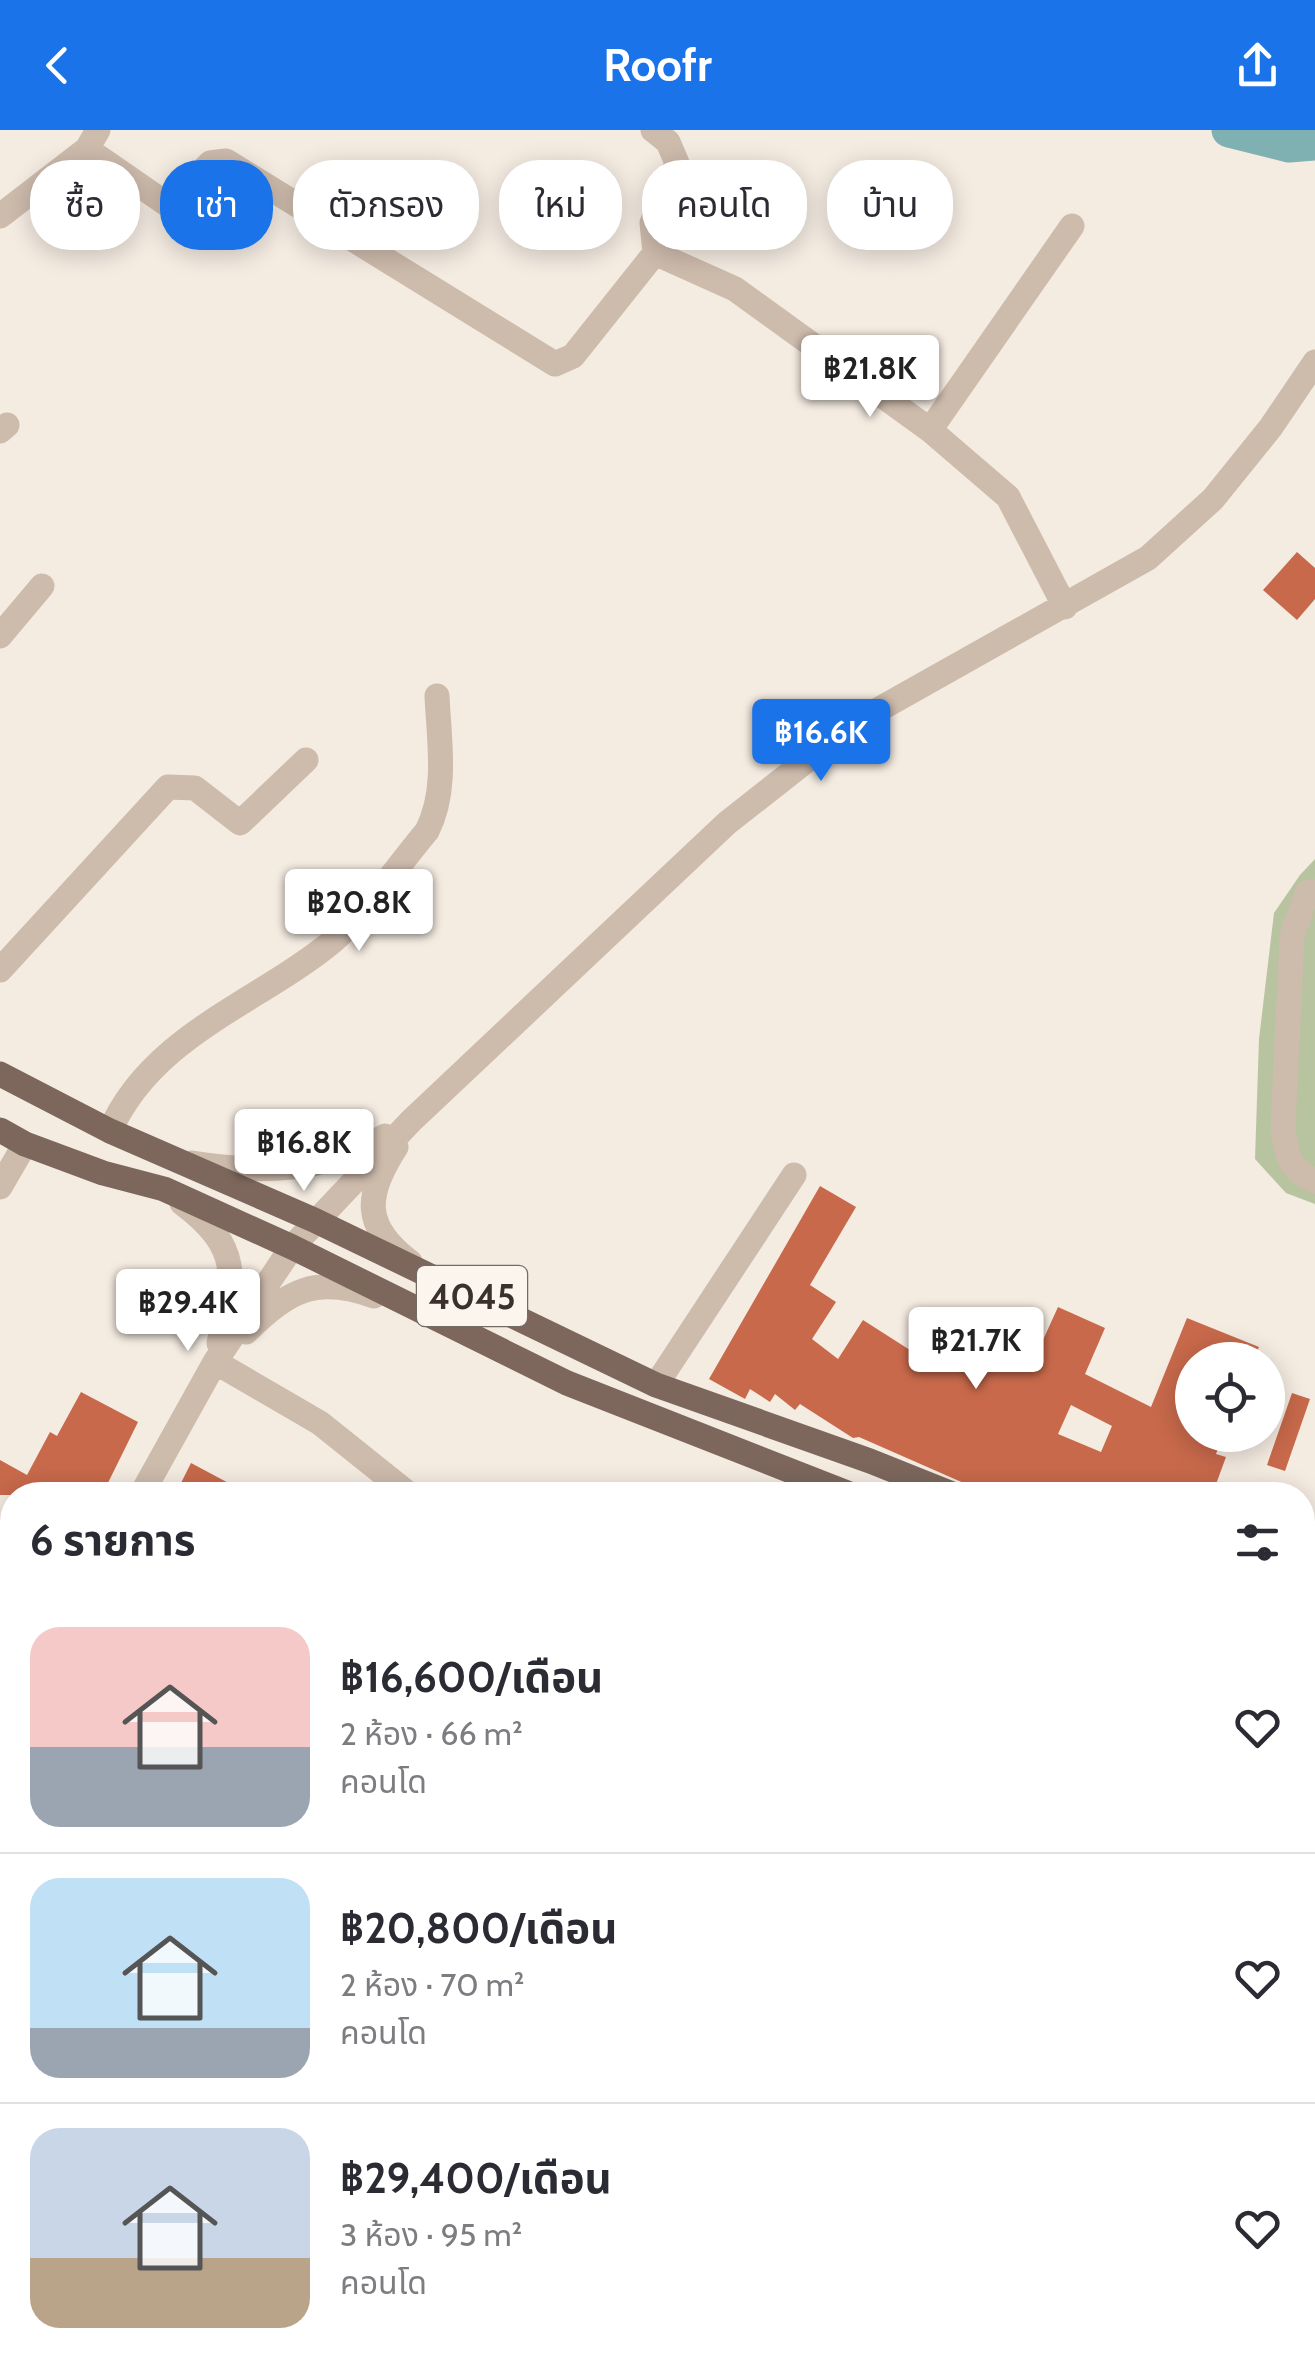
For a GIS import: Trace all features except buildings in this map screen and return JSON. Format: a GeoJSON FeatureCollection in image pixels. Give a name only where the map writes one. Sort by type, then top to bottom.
{"type":"FeatureCollection","features":[{"type":"Feature","properties":{"kind":"main road","name":"4045"},"geometry":{"type":"LineString","coordinates":[[0,1074],[110,1131],[314,1220],[656,1385],[923,1482]]}},
{"type":"Feature","properties":{"kind":"main road","name":"4045"},"geometry":{"type":"LineString","coordinates":[[0,1130],[25,1144],[103,1173],[164,1189],[292,1247],[567,1383],[819,1482]]}},
{"type":"Feature","properties":{"kind":"street"},"geometry":{"type":"LineString","coordinates":[[0,216],[92,139],[168,205],[210,163],[226,161],[555,364],[573,356],[656,254],[652,224],[677,163],[668,142],[653,130]]}},
{"type":"Feature","properties":{"kind":"street"},"geometry":{"type":"LineString","coordinates":[[930,430],[1072,226]]}},
{"type":"Feature","properties":{"kind":"street"},"geometry":{"type":"LineString","coordinates":[[656,254],[735,288],[930,430],[1008,497],[1066,606]]}},
{"type":"Feature","properties":{"kind":"street"},"geometry":{"type":"LineString","coordinates":[[148,1482],[214,1362],[292,1247],[412,1121],[726,823],[853,724],[1148,558],[1213,499],[1315,362]]}},
{"type":"Feature","properties":{"kind":"street"},"geometry":{"type":"LineString","coordinates":[[0,636],[42,586]]}},
{"type":"Feature","properties":{"kind":"street"},"geometry":{"type":"LineString","coordinates":[[110,1131],[118,1114],[172,1047],[306,962],[337,937],[427,831],[441,790],[437,696]]}},
{"type":"Feature","properties":{"kind":"street"},"geometry":{"type":"LineString","coordinates":[[0,970],[168,788],[195,788],[240,822],[306,760]]}},
{"type":"Feature","properties":{"kind":"street"},"geometry":{"type":"LineString","coordinates":[[1315,892],[1306,893],[1292,936],[1283,1128],[1288,1156],[1298,1173],[1315,1181]]}},
{"type":"Feature","properties":{"kind":"street"},"geometry":{"type":"LineString","coordinates":[[177,1160],[241,1170],[285,1170],[361,1150],[412,1121]]}},
{"type":"Feature","properties":{"kind":"street"},"geometry":{"type":"LineString","coordinates":[[412,1121],[386,1163],[376,1191],[373,1217],[381,1236],[392,1248],[426,1274]]}},
{"type":"Feature","properties":{"kind":"street"},"geometry":{"type":"LineString","coordinates":[[0,1187],[25,1144]]}},
{"type":"Feature","properties":{"kind":"street"},"geometry":{"type":"LineString","coordinates":[[656,1385],[794,1175]]}},
{"type":"Feature","properties":{"kind":"street"},"geometry":{"type":"LineString","coordinates":[[164,1189],[206,1220],[220,1239],[228,1261],[232,1287],[214,1362]]}},
{"type":"Feature","properties":{"kind":"street"},"geometry":{"type":"LineString","coordinates":[[214,1362],[268,1310],[292,1294],[319,1285],[347,1286],[431,1316]]}},
{"type":"Feature","properties":{"kind":"street"},"geometry":{"type":"LineString","coordinates":[[214,1362],[320,1424],[394,1482]]}},
{"type":"Feature","properties":{"kind":"green space"},"geometry":{"type":"Polygon","coordinates":[[[1315,859],[1315,1204],[1286,1193],[1255,1159],[1259,1039],[1274,913],[1315,859]]]}},
{"type":"Feature","properties":{"kind":"waterway"},"geometry":{"type":"LineString","coordinates":[[1229,130],[1289,145],[1315,143]]}}]}
